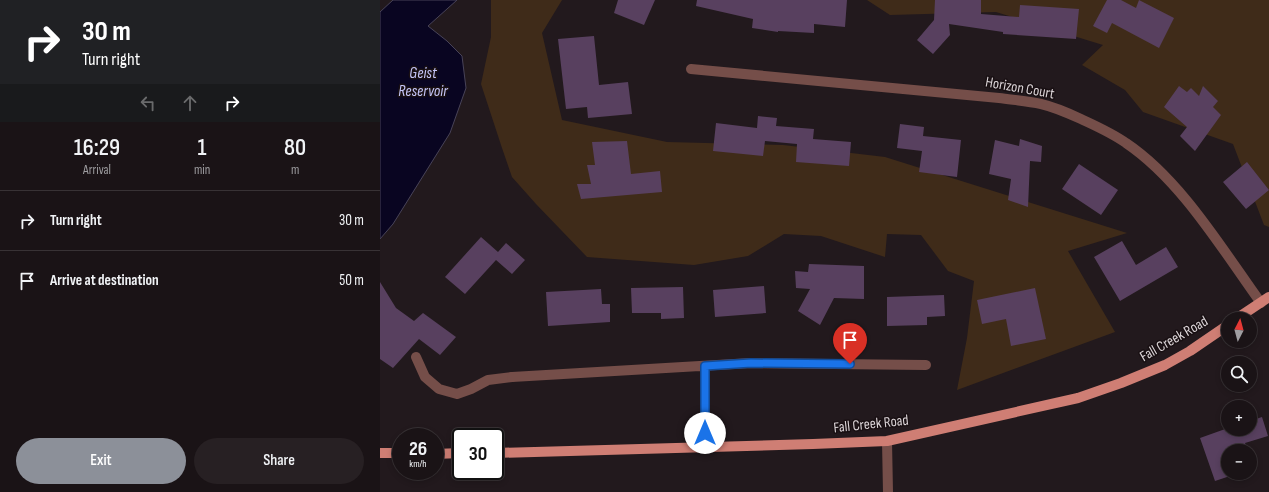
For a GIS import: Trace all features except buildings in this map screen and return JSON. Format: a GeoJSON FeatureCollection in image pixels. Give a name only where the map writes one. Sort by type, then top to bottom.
{"type":"FeatureCollection","features":[{"type":"Feature","properties":{"kind":"main road"},"geometry":{"type":"LineString","coordinates":[[1247,312],[1265,300]]}},
{"type":"Feature","properties":{"kind":"main road","name":"Fall Creek Road"},"geometry":{"type":"LineString","coordinates":[[504,453],[812,444],[887,440],[1078,398],[1121,383],[1165,365],[1190,351],[1221,330]]}},
{"type":"Feature","properties":{"kind":"main road"},"geometry":{"type":"LineString","coordinates":[[380,453],[392,453]]}},
{"type":"Feature","properties":{"kind":"street","name":"Horizon Court"},"geometry":{"type":"LineString","coordinates":[[692,69],[999,98],[1041,104],[1070,114],[1092,124],[1126,143],[1153,165],[1177,188],[1265,300]]}},
{"type":"Feature","properties":{"kind":"street"},"geometry":{"type":"LineString","coordinates":[[416,357],[425,377],[439,389],[457,394],[471,389],[488,380],[512,377],[751,363],[926,365]]}},
{"type":"Feature","properties":{"kind":"street"},"geometry":{"type":"LineString","coordinates":[[705,366],[705,447]]}},
{"type":"Feature","properties":{"kind":"street"},"geometry":{"type":"LineString","coordinates":[[887,440],[888,492]]}},
{"type":"Feature","properties":{"kind":"shaded area"},"geometry":{"type":"Polygon","coordinates":[[[491,0],[562,0],[542,33],[562,120],[667,142],[783,145],[885,157],[1127,233],[1068,251],[1115,332],[957,390],[967,338],[974,281],[948,271],[921,235],[887,234],[885,257],[821,236],[784,234],[748,256],[694,265],[587,257],[512,177],[481,84],[491,37],[491,0]]]}},
{"type":"Feature","properties":{"kind":"shaded area"},"geometry":{"type":"Polygon","coordinates":[[[867,0],[1269,0],[1269,227],[1264,225],[1233,144],[1143,112],[1125,90],[1082,65],[1103,45],[996,12],[890,15],[867,0]]]}},
{"type":"Feature","properties":{"kind":"water","name":"Geist Reservoir"},"geometry":{"type":"Polygon","coordinates":[[[393,0],[457,0],[428,26],[447,41],[462,56],[466,88],[450,133],[393,224],[380,239],[380,12],[393,0]]]}},
{"type":"Feature","properties":{"kind":"route"},"geometry":{"type":"LineString","coordinates":[[705,433],[705,366],[751,363],[850,364]]}}]}
